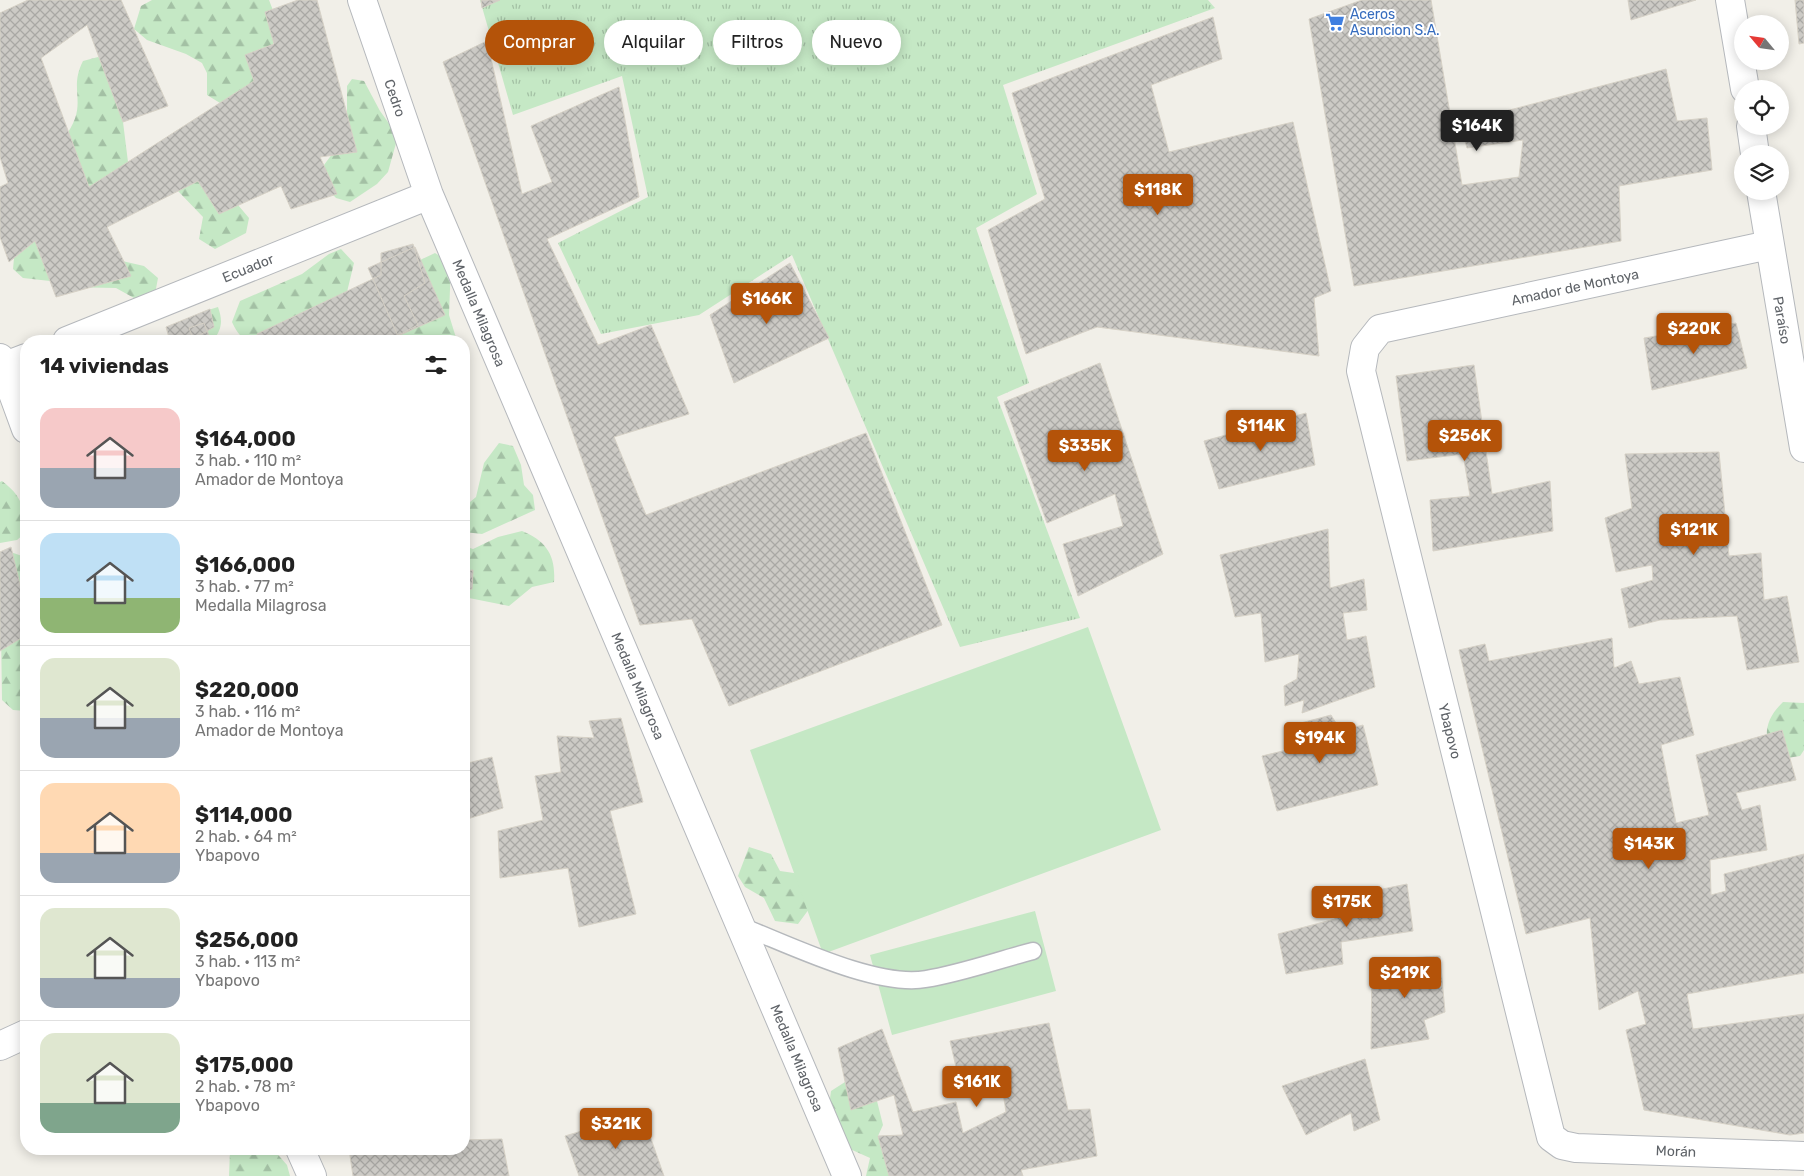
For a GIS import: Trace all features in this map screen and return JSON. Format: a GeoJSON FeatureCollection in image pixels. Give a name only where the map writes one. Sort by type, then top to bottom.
{"type":"FeatureCollection","features":[{"type":"Feature","properties":{"kind":"street","name":"Cedro"},"geometry":{"type":"LineString","coordinates":[[362,0],[429,195]]}},
{"type":"Feature","properties":{"kind":"street"},"geometry":{"type":"LineString","coordinates":[[1730,0],[1743,80]]}},
{"type":"Feature","properties":{"kind":"street","name":"Ecuador"},"geometry":{"type":"LineString","coordinates":[[82,335],[429,195]]}},
{"type":"Feature","properties":{"kind":"street","name":"Medalla Milagrosa"},"geometry":{"type":"LineString","coordinates":[[429,195],[847,1176]]}},
{"type":"Feature","properties":{"kind":"street","name":"Paraíso"},"geometry":{"type":"LineString","coordinates":[[1762,200],[1804,448]]}},
{"type":"Feature","properties":{"kind":"street","name":"Amador de Montoya"},"geometry":{"type":"LineString","coordinates":[[1380,329],[1769,245]]}},
{"type":"Feature","properties":{"kind":"street","name":"Ybapovo"},"geometry":{"type":"LineString","coordinates":[[1380,329],[1365,348],[1361,372],[1550,1137]]}},
{"type":"Feature","properties":{"kind":"street"},"geometry":{"type":"LineString","coordinates":[[7,363],[20,408]]}},
{"type":"Feature","properties":{"kind":"street"},"geometry":{"type":"LineString","coordinates":[[0,1046],[20,1037]]}},
{"type":"Feature","properties":{"kind":"street","name":"Morán"},"geometry":{"type":"LineString","coordinates":[[1550,1137],[1562,1145],[1576,1148],[1804,1156]]}},
{"type":"Feature","properties":{"kind":"street"},"geometry":{"type":"LineString","coordinates":[[303,1155],[312,1176]]}},
{"type":"Feature","properties":{"kind":"lane"},"geometry":{"type":"LineString","coordinates":[[741,926],[865,974],[889,978],[925,980],[1033,951]]}},
{"type":"Feature","properties":{"kind":"green space"},"geometry":{"type":"Polygon","coordinates":[[[152,0],[269,0],[279,26],[257,91],[220,103],[207,95],[207,73],[202,63],[186,54],[147,40],[134,29],[141,6],[152,0]]]}},
{"type":"Feature","properties":{"kind":"green space"},"geometry":{"type":"Polygon","coordinates":[[[480,0],[1208,0],[1215,8],[1003,85],[1037,194],[976,228],[1029,383],[997,397],[1080,618],[960,647],[792,255],[699,315],[601,334],[558,243],[648,197],[622,76],[513,115],[499,65],[594,65],[594,20],[486,20],[480,0]]]}},
{"type":"Feature","properties":{"kind":"green space"},"geometry":{"type":"Polygon","coordinates":[[[98,57],[112,66],[115,101],[123,122],[128,162],[121,177],[105,184],[89,187],[63,139],[76,116],[77,81],[83,61],[98,57]]]}},
{"type":"Feature","properties":{"kind":"green space"},"geometry":{"type":"Polygon","coordinates":[[[352,79],[364,81],[380,111],[398,136],[388,172],[377,184],[350,202],[336,198],[324,185],[324,165],[341,142],[347,110],[347,86],[352,79]]]}},
{"type":"Feature","properties":{"kind":"green space"},"geometry":{"type":"Polygon","coordinates":[[[198,181],[238,205],[249,218],[246,233],[215,249],[199,239],[203,217],[178,191],[179,183],[198,181]]]}},
{"type":"Feature","properties":{"kind":"green space"},"geometry":{"type":"Polygon","coordinates":[[[35,241],[144,266],[158,278],[155,294],[134,298],[116,288],[65,287],[50,281],[23,278],[13,269],[14,258],[35,241]]]}},
{"type":"Feature","properties":{"kind":"green space"},"geometry":{"type":"Polygon","coordinates":[[[341,249],[354,263],[347,292],[264,331],[260,335],[240,335],[238,333],[232,322],[240,301],[302,274],[329,254],[341,249]]]}},
{"type":"Feature","properties":{"kind":"green space"},"geometry":{"type":"Polygon","coordinates":[[[435,253],[451,263],[449,315],[455,335],[388,335],[418,261],[435,253]]]}},
{"type":"Feature","properties":{"kind":"green space"},"geometry":{"type":"Polygon","coordinates":[[[218,307],[221,325],[217,335],[176,335],[205,311],[218,307]]]}},
{"type":"Feature","properties":{"kind":"green space"},"geometry":{"type":"Polygon","coordinates":[[[499,443],[513,446],[521,465],[524,485],[533,495],[535,510],[482,534],[470,533],[470,502],[476,497],[484,463],[499,443]]]}},
{"type":"Feature","properties":{"kind":"green space"},"geometry":{"type":"Polygon","coordinates":[[[2,481],[14,492],[20,502],[20,537],[17,540],[0,543],[0,482],[2,481]]]}},
{"type":"Feature","properties":{"kind":"green space"},"geometry":{"type":"Polygon","coordinates":[[[522,531],[537,539],[548,550],[551,557],[554,582],[532,587],[509,606],[470,598],[470,548],[473,549],[498,537],[522,531]]]}},
{"type":"Feature","properties":{"kind":"green space"},"geometry":{"type":"Polygon","coordinates":[[[5,550],[20,555],[20,711],[13,710],[2,700],[0,559],[5,550]]]}},
{"type":"Feature","properties":{"kind":"green space"},"geometry":{"type":"Polygon","coordinates":[[[1088,627],[1161,830],[823,954],[750,750],[1088,627]]]}},
{"type":"Feature","properties":{"kind":"green space"},"geometry":{"type":"Polygon","coordinates":[[[1783,702],[1804,703],[1804,750],[1800,756],[1787,758],[1769,751],[1768,725],[1773,713],[1783,702]]]}},
{"type":"Feature","properties":{"kind":"green space"},"geometry":{"type":"Polygon","coordinates":[[[749,847],[771,854],[780,871],[794,873],[807,881],[812,905],[798,924],[775,921],[764,898],[745,887],[738,876],[749,847]]]}},
{"type":"Feature","properties":{"kind":"green space"},"geometry":{"type":"Polygon","coordinates":[[[1035,911],[1056,991],[892,1035],[870,955],[1035,911]]]}},
{"type":"Feature","properties":{"kind":"green space"},"geometry":{"type":"Polygon","coordinates":[[[845,1082],[877,1101],[883,1125],[878,1136],[887,1167],[898,1176],[866,1176],[870,1158],[850,1149],[828,1114],[831,1091],[845,1082]]]}},
{"type":"Feature","properties":{"kind":"green space"},"geometry":{"type":"Polygon","coordinates":[[[230,1155],[278,1155],[287,1165],[290,1176],[229,1176],[230,1155]]]}},
{"type":"Feature","properties":{"kind":"building"},"geometry":{"type":"Polygon","coordinates":[[[28,0],[121,0],[168,106],[123,122],[87,25],[41,58],[89,187],[254,81],[245,55],[274,44],[265,12],[298,0],[317,0],[357,152],[320,157],[337,194],[291,209],[281,186],[219,214],[198,181],[107,227],[131,276],[56,297],[35,241],[9,262],[0,237],[0,187],[8,183],[0,157],[0,13],[28,0]]]}},
{"type":"Feature","properties":{"kind":"building"},"geometry":{"type":"Polygon","coordinates":[[[481,0],[500,0],[482,8],[481,0]]]}},
{"type":"Feature","properties":{"kind":"building"},"geometry":{"type":"Polygon","coordinates":[[[1362,0],[1431,0],[1462,185],[1519,177],[1523,140],[1467,148],[1460,123],[1666,69],[1677,121],[1707,118],[1712,170],[1619,186],[1621,241],[1354,286],[1309,19],[1362,0]]]}},
{"type":"Feature","properties":{"kind":"building"},"geometry":{"type":"Polygon","coordinates":[[[1628,0],[1696,0],[1631,20],[1628,0]]]}},
{"type":"Feature","properties":{"kind":"building"},"geometry":{"type":"Polygon","coordinates":[[[1795,0],[1804,0],[1804,43],[1799,44],[1795,0]]]}},
{"type":"Feature","properties":{"kind":"building"},"geometry":{"type":"Polygon","coordinates":[[[1213,17],[1222,59],[1151,85],[1169,152],[1293,122],[1331,291],[1314,298],[1319,356],[1097,327],[1026,354],[988,230],[1045,199],[1012,93],[1213,17]]]}},
{"type":"Feature","properties":{"kind":"building"},"geometry":{"type":"Polygon","coordinates":[[[485,42],[485,65],[492,65],[522,194],[552,182],[531,126],[619,87],[639,197],[547,239],[598,345],[651,325],[689,414],[614,437],[646,515],[866,433],[942,625],[729,706],[692,619],[640,625],[443,62],[485,42]]]}},
{"type":"Feature","properties":{"kind":"building"},"geometry":{"type":"Polygon","coordinates":[[[413,244],[425,283],[404,296],[418,325],[399,335],[257,335],[381,275],[381,253],[413,244]]]}},
{"type":"Feature","properties":{"kind":"building"},"geometry":{"type":"Polygon","coordinates":[[[415,247],[445,315],[398,335],[368,268],[415,247]]]}},
{"type":"Feature","properties":{"kind":"building"},"geometry":{"type":"Polygon","coordinates":[[[790,263],[829,338],[734,383],[710,315],[790,263]]]}},
{"type":"Feature","properties":{"kind":"building"},"geometry":{"type":"Polygon","coordinates":[[[210,309],[214,327],[200,335],[168,335],[166,327],[210,309]]]}},
{"type":"Feature","properties":{"kind":"building"},"geometry":{"type":"Polygon","coordinates":[[[204,323],[209,335],[192,335],[189,328],[204,323]]]}},
{"type":"Feature","properties":{"kind":"building"},"geometry":{"type":"Polygon","coordinates":[[[1736,323],[1747,368],[1652,390],[1644,338],[1736,323]]]}},
{"type":"Feature","properties":{"kind":"building"},"geometry":{"type":"Polygon","coordinates":[[[1100,363],[1163,554],[1078,596],[1063,544],[1123,526],[1115,494],[1047,523],[1004,402],[1100,363]]]}},
{"type":"Feature","properties":{"kind":"building"},"geometry":{"type":"Polygon","coordinates":[[[1474,365],[1492,494],[1550,481],[1553,531],[1433,551],[1430,500],[1470,496],[1463,454],[1407,461],[1396,376],[1474,365]]]}},
{"type":"Feature","properties":{"kind":"building"},"geometry":{"type":"Polygon","coordinates":[[[1306,413],[1315,465],[1219,489],[1204,441],[1306,413]]]}},
{"type":"Feature","properties":{"kind":"building"},"geometry":{"type":"Polygon","coordinates":[[[1719,452],[1729,556],[1761,553],[1764,600],[1787,596],[1799,662],[1747,670],[1737,616],[1660,620],[1629,628],[1621,589],[1653,580],[1652,565],[1616,572],[1605,518],[1632,508],[1625,454],[1719,452]]]}},
{"type":"Feature","properties":{"kind":"building"},"geometry":{"type":"Polygon","coordinates":[[[1328,529],[1330,588],[1364,579],[1367,610],[1343,613],[1347,640],[1366,636],[1375,687],[1302,713],[1304,700],[1285,706],[1284,686],[1297,679],[1299,654],[1265,662],[1261,613],[1235,617],[1220,555],[1328,529]]]}},
{"type":"Feature","properties":{"kind":"building"},"geometry":{"type":"Polygon","coordinates":[[[11,547],[20,585],[20,639],[0,651],[0,552],[11,547]]]}},
{"type":"Feature","properties":{"kind":"building"},"geometry":{"type":"Polygon","coordinates":[[[470,570],[473,570],[472,589],[470,590],[470,570]]]}},
{"type":"Feature","properties":{"kind":"building"},"geometry":{"type":"Polygon","coordinates":[[[1612,638],[1614,668],[1631,661],[1639,684],[1680,677],[1694,735],[1661,745],[1676,823],[1709,815],[1696,755],[1782,730],[1796,780],[1736,793],[1742,810],[1760,805],[1767,850],[1710,860],[1711,895],[1726,891],[1724,874],[1804,854],[1804,973],[1687,994],[1693,1029],[1804,1014],[1804,1133],[1790,1135],[1644,1110],[1626,1030],[1646,1024],[1638,991],[1599,1010],[1590,918],[1526,934],[1459,650],[1485,644],[1489,661],[1612,638]]]}},
{"type":"Feature","properties":{"kind":"building"},"geometry":{"type":"Polygon","coordinates":[[[1331,715],[1341,731],[1363,725],[1378,785],[1277,811],[1262,756],[1291,749],[1286,727],[1331,715]]]}},
{"type":"Feature","properties":{"kind":"building"},"geometry":{"type":"Polygon","coordinates":[[[621,718],[643,802],[610,811],[636,914],[579,927],[568,868],[500,878],[498,831],[543,820],[535,776],[561,772],[557,736],[594,738],[589,721],[621,718]]]}},
{"type":"Feature","properties":{"kind":"building"},"geometry":{"type":"Polygon","coordinates":[[[492,757],[503,808],[470,818],[470,762],[492,757]]]}},
{"type":"Feature","properties":{"kind":"building"},"geometry":{"type":"Polygon","coordinates":[[[1407,884],[1413,931],[1341,942],[1343,964],[1286,974],[1278,934],[1335,919],[1334,899],[1407,884]]]}},
{"type":"Feature","properties":{"kind":"building"},"geometry":{"type":"Polygon","coordinates":[[[1440,956],[1445,1012],[1424,1020],[1429,1039],[1371,1049],[1372,960],[1440,956]]]}},
{"type":"Feature","properties":{"kind":"building"},"geometry":{"type":"Polygon","coordinates":[[[1049,1023],[1068,1110],[1090,1109],[1097,1156],[1021,1170],[1023,1176],[889,1176],[878,1136],[903,1135],[894,1095],[851,1110],[838,1048],[882,1029],[913,1112],[956,1102],[963,1133],[1006,1112],[1002,1086],[963,1097],[950,1041],[1049,1023]]]}},
{"type":"Feature","properties":{"kind":"building"},"geometry":{"type":"Polygon","coordinates":[[[1365,1059],[1380,1120],[1354,1131],[1351,1113],[1306,1135],[1282,1086],[1365,1059]]]}},
{"type":"Feature","properties":{"kind":"building"},"geometry":{"type":"Polygon","coordinates":[[[642,1113],[664,1176],[579,1176],[565,1136],[642,1113]]]}},
{"type":"Feature","properties":{"kind":"building"},"geometry":{"type":"Polygon","coordinates":[[[502,1139],[509,1176],[353,1176],[350,1155],[470,1155],[470,1140],[502,1139]]]}},
{"type":"Feature","properties":{"kind":"place","name":"Aceros Asuncion S.A."},"geometry":{"type":"Point","coordinates":[1335,22]}}]}
